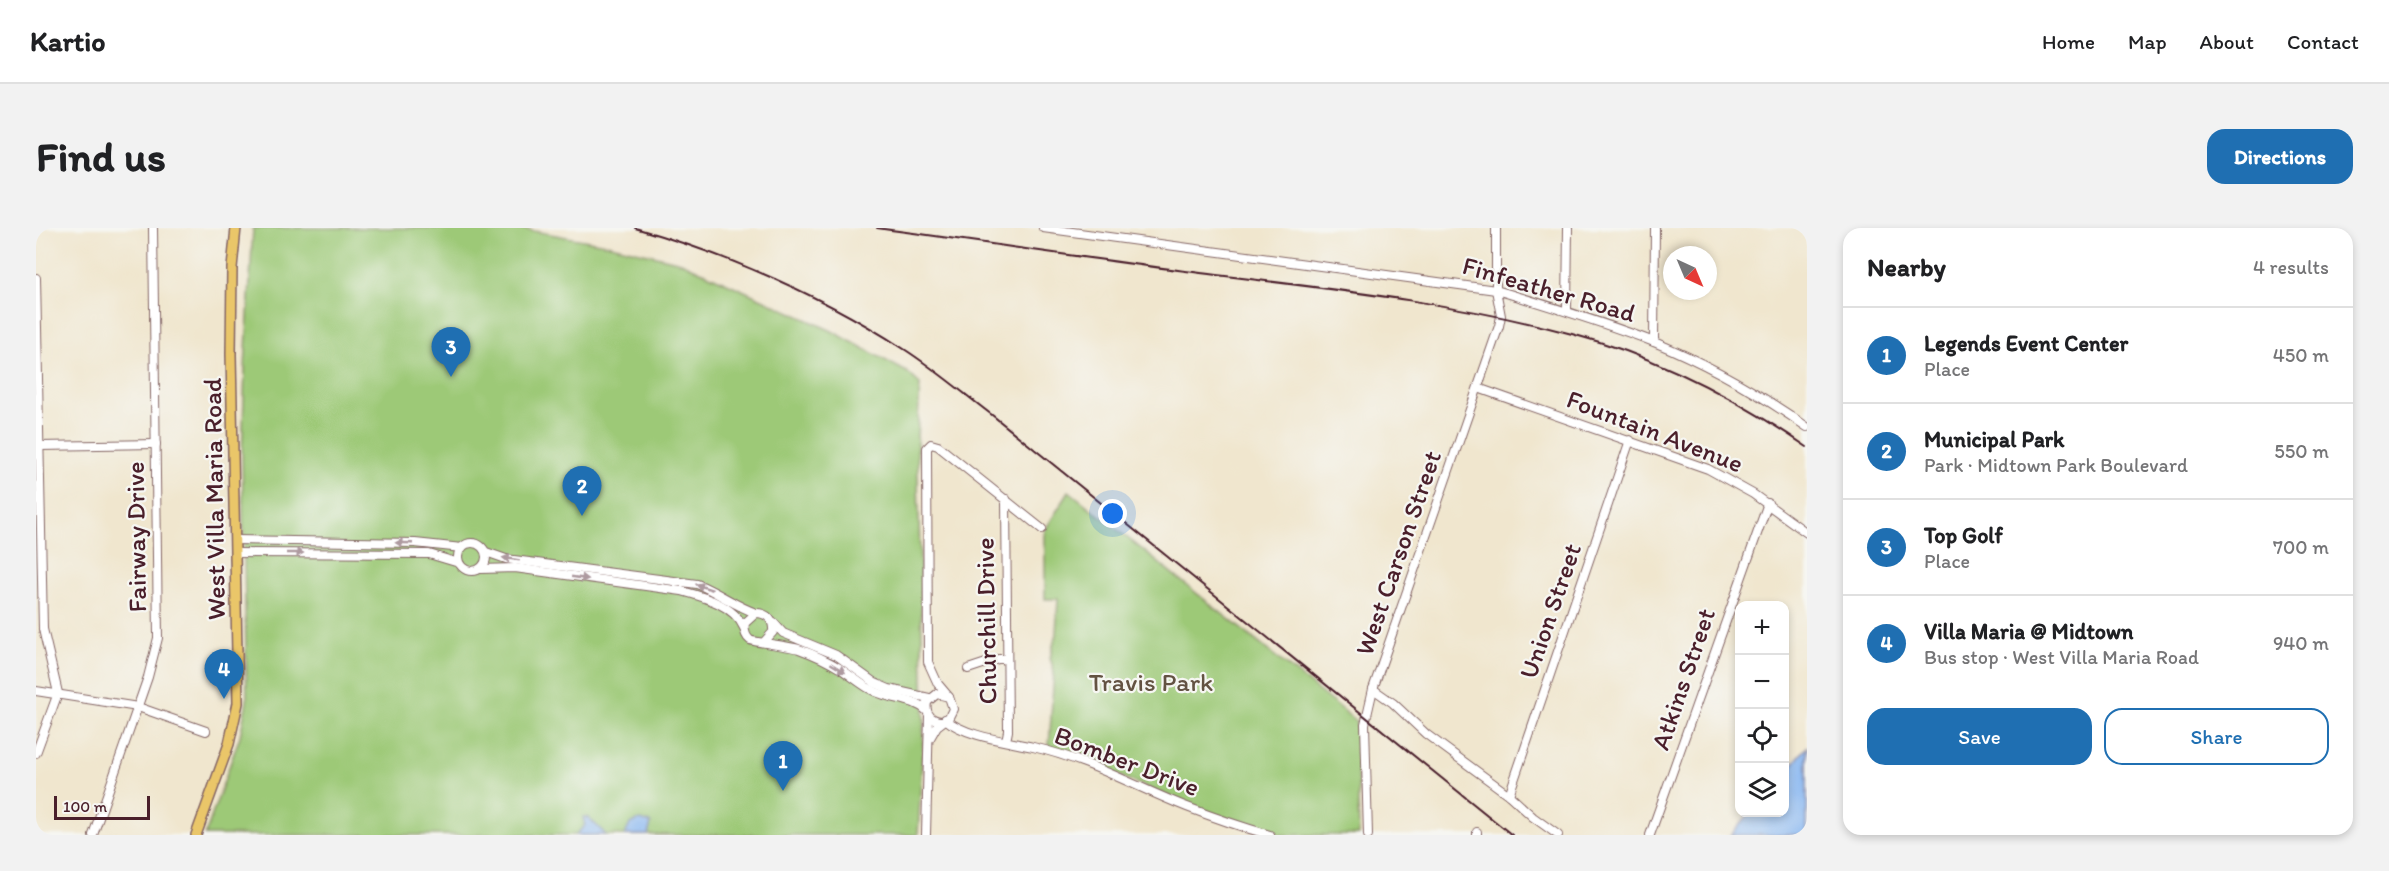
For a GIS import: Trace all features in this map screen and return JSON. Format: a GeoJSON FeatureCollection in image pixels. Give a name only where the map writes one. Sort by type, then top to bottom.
{"type":"FeatureCollection","features":[{"type":"Feature","properties":{"kind":"main road","name":"West Villa Maria Road"},"geometry":{"type":"LineString","coordinates":[[196,835],[229,744],[238,703],[231,354],[232,268],[236,228]]}},
{"type":"Feature","properties":{"kind":"street","name":"Fairway Drive"},"geometry":{"type":"LineString","coordinates":[[93,835],[148,677],[158,638],[153,228]]}},
{"type":"Feature","properties":{"kind":"street","name":"Finfeather Road"},"geometry":{"type":"LineString","coordinates":[[1043,228],[1094,231],[1496,290],[1567,311],[1654,342],[1730,378],[1807,428]]}},
{"type":"Feature","properties":{"kind":"street","name":"West Carson Street"},"geometry":{"type":"LineString","coordinates":[[1368,835],[1365,724],[1373,689],[1501,316],[1496,290],[1496,228]]}},
{"type":"Feature","properties":{"kind":"street"},"geometry":{"type":"LineString","coordinates":[[1567,311],[1568,228]]}},
{"type":"Feature","properties":{"kind":"street"},"geometry":{"type":"LineString","coordinates":[[1654,342],[1655,228]]}},
{"type":"Feature","properties":{"kind":"street"},"geometry":{"type":"LineString","coordinates":[[36,278],[43,629],[58,693],[36,753]]}},
{"type":"Feature","properties":{"kind":"street","name":"Fountain Avenue"},"geometry":{"type":"LineString","coordinates":[[1478,388],[1708,469],[1768,503],[1807,533]]}},
{"type":"Feature","properties":{"kind":"street","name":"Union Street"},"geometry":{"type":"LineString","coordinates":[[1509,795],[1630,440]]}},
{"type":"Feature","properties":{"kind":"street"},"geometry":{"type":"LineString","coordinates":[[40,446],[156,444]]}},
{"type":"Feature","properties":{"kind":"street"},"geometry":{"type":"LineString","coordinates":[[967,730],[928,662],[926,453],[931,444],[938,446],[1042,529]]}},
{"type":"Feature","properties":{"kind":"street","name":"Churchill Drive"},"geometry":{"type":"LineString","coordinates":[[1006,499],[1008,731],[1006,741]]}},
{"type":"Feature","properties":{"kind":"street","name":"Atkins Street"},"geometry":{"type":"LineString","coordinates":[[1650,835],[1768,503]]}},
{"type":"Feature","properties":{"kind":"street"},"geometry":{"type":"LineString","coordinates":[[236,540],[415,543],[462,548],[475,543],[486,552],[506,559],[696,584],[717,592],[756,614],[766,615],[783,633],[836,655],[875,683],[890,689],[931,697],[941,693],[949,697]]}},
{"type":"Feature","properties":{"kind":"street"},"geometry":{"type":"LineString","coordinates":[[459,563],[462,548]]}},
{"type":"Feature","properties":{"kind":"street"},"geometry":{"type":"LineString","coordinates":[[480,569],[486,562],[486,552]]}},
{"type":"Feature","properties":{"kind":"street"},"geometry":{"type":"LineString","coordinates":[[236,553],[429,554],[459,563],[470,572],[480,569],[515,568],[682,591],[708,599],[733,612],[740,619],[750,640],[799,649],[838,668],[864,687],[886,696],[914,702],[928,713],[943,720]]}},
{"type":"Feature","properties":{"kind":"street"},"geometry":{"type":"LineString","coordinates":[[744,628],[747,619],[756,614]]}},
{"type":"Feature","properties":{"kind":"street"},"geometry":{"type":"LineString","coordinates":[[764,642],[773,632],[772,622]]}},
{"type":"Feature","properties":{"kind":"street"},"geometry":{"type":"LineString","coordinates":[[968,669],[999,659],[1007,659]]}},
{"type":"Feature","properties":{"kind":"street"},"geometry":{"type":"LineString","coordinates":[[926,835],[928,713],[934,676]]}},
{"type":"Feature","properties":{"kind":"street"},"geometry":{"type":"LineString","coordinates":[[1373,689],[1393,703],[1426,734],[1509,795],[1533,817],[1558,835]]}},
{"type":"Feature","properties":{"kind":"street"},"geometry":{"type":"LineString","coordinates":[[36,691],[138,707],[206,731]]}},
{"type":"Feature","properties":{"kind":"street"},"geometry":{"type":"LineString","coordinates":[[929,739],[953,709]]}},
{"type":"Feature","properties":{"kind":"street","name":"Bomber Drive"},"geometry":{"type":"LineString","coordinates":[[943,720],[967,730],[1064,755],[1239,827],[1270,835]]}},
{"type":"Feature","properties":{"kind":"green space"},"geometry":{"type":"Polygon","coordinates":[[[253,228],[517,228],[611,245],[681,262],[830,330],[907,372],[920,384],[917,438],[924,720],[918,835],[205,835],[240,736],[247,701],[242,458],[253,228]]]}},
{"type":"Feature","properties":{"kind":"green space","name":"Travis Park"},"geometry":{"type":"Polygon","coordinates":[[[1069,491],[1356,721],[1359,835],[1282,835],[1260,830],[1187,804],[1049,747],[1054,671],[1050,658],[1056,634],[1058,599],[1045,599],[1045,530],[1069,491]]]}},
{"type":"Feature","properties":{"kind":"water"},"geometry":{"type":"Polygon","coordinates":[[[1807,747],[1807,835],[1731,835],[1747,817],[1789,817],[1789,768],[1807,747]]]}},
{"type":"Feature","properties":{"kind":"water"},"geometry":{"type":"Polygon","coordinates":[[[583,817],[589,818],[606,835],[576,835],[585,825],[583,817]]]}},
{"type":"Feature","properties":{"kind":"water"},"geometry":{"type":"Polygon","coordinates":[[[640,820],[651,823],[648,835],[625,835],[630,824],[640,820]]]}},
{"type":"Feature","properties":{"kind":"railway"},"geometry":{"type":"LineString","coordinates":[[635,228],[706,251],[808,294],[873,329],[915,357],[992,415],[1512,835]]}},
{"type":"Feature","properties":{"kind":"railway"},"geometry":{"type":"LineString","coordinates":[[877,228],[1346,291],[1483,313],[1527,323],[1603,343],[1694,380],[1752,412],[1807,447]]}},
{"type":"Feature","properties":{"kind":"place","name":"Top Golf"},"geometry":{"type":"Point","coordinates":[451,377]}},
{"type":"Feature","properties":{"kind":"place","name":"Municipal Park"},"geometry":{"type":"Point","coordinates":[582,516]}},
{"type":"Feature","properties":{"kind":"place","name":"Villa Maria @ Midtown"},"geometry":{"type":"Point","coordinates":[224,699]}},
{"type":"Feature","properties":{"kind":"place","name":"Legends Event Center"},"geometry":{"type":"Point","coordinates":[783,791]}}]}
